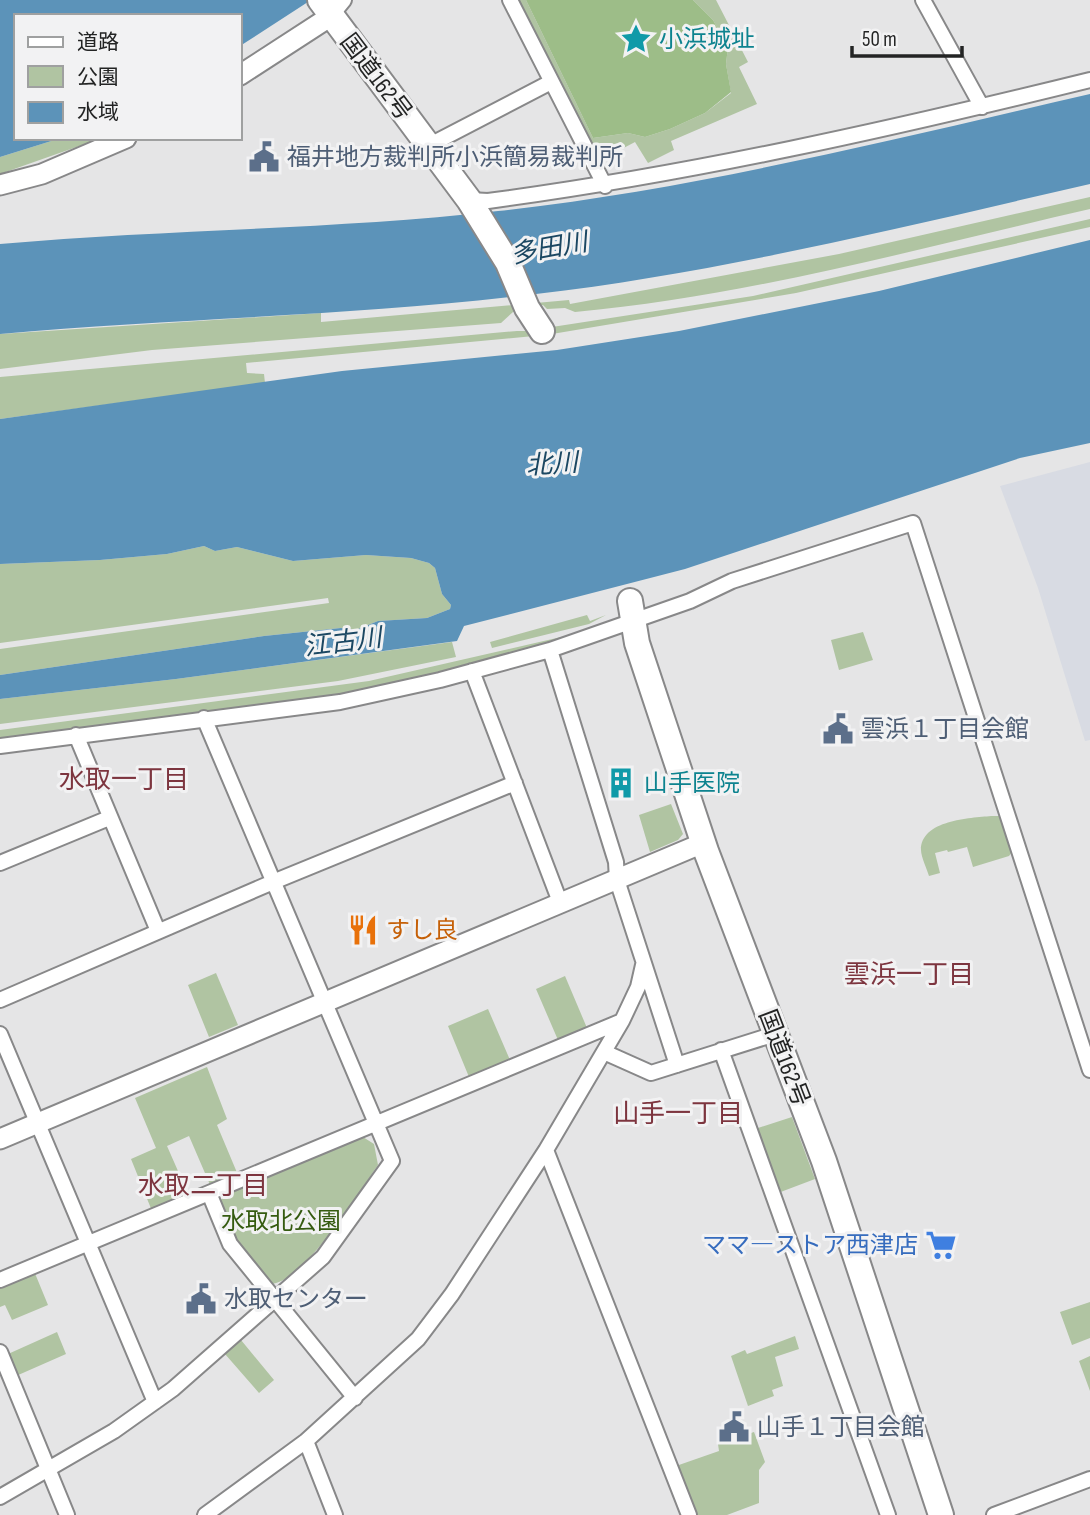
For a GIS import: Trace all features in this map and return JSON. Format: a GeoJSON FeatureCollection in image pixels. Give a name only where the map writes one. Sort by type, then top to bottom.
{"type":"FeatureCollection","features":[{"type":"Feature","properties":{"kind":"highway","name":"国道162号"},"geometry":{"type":"LineString","coordinates":[[330,5],[428,146],[472,204],[508,263],[527,308],[542,331]]}},
{"type":"Feature","properties":{"kind":"highway","name":"国道162号"},"geometry":{"type":"LineString","coordinates":[[631,610],[637,643],[703,843],[866,1281],[941,1515]]}},
{"type":"Feature","properties":{"kind":"street"},"geometry":{"type":"LineString","coordinates":[[510,0],[605,186]]}},
{"type":"Feature","properties":{"kind":"street"},"geometry":{"type":"LineString","coordinates":[[923,0],[982,107]]}},
{"type":"Feature","properties":{"kind":"street"},"geometry":{"type":"LineString","coordinates":[[242,73],[330,5]]}},
{"type":"Feature","properties":{"kind":"street"},"geometry":{"type":"LineString","coordinates":[[472,204],[605,186],[752,158],[1090,80]]}},
{"type":"Feature","properties":{"kind":"street"},"geometry":{"type":"LineString","coordinates":[[428,146],[551,82]]}},
{"type":"Feature","properties":{"kind":"street"},"geometry":{"type":"LineString","coordinates":[[0,185],[42,174],[121,140]]}},
{"type":"Feature","properties":{"kind":"street"},"geometry":{"type":"LineString","coordinates":[[0,746],[340,702],[472,671],[550,650],[631,610],[690,601],[733,581],[913,523],[1090,1070]]}},
{"type":"Feature","properties":{"kind":"street"},"geometry":{"type":"LineString","coordinates":[[550,650],[617,862],[617,880],[643,965],[677,1065]]}},
{"type":"Feature","properties":{"kind":"street"},"geometry":{"type":"LineString","coordinates":[[472,671],[560,902]]}},
{"type":"Feature","properties":{"kind":"street"},"geometry":{"type":"LineString","coordinates":[[0,1497],[49,1471],[155,1402],[323,1257],[392,1161],[204,718]]}},
{"type":"Feature","properties":{"kind":"street"},"geometry":{"type":"LineString","coordinates":[[76,736],[158,931]]}},
{"type":"Feature","properties":{"kind":"street"},"geometry":{"type":"LineString","coordinates":[[0,1000],[273,882],[515,783]]}},
{"type":"Feature","properties":{"kind":"street"},"geometry":{"type":"LineString","coordinates":[[0,863],[109,818]]}},
{"type":"Feature","properties":{"kind":"street"},"geometry":{"type":"LineString","coordinates":[[0,1139],[703,843]]}},
{"type":"Feature","properties":{"kind":"street"},"geometry":{"type":"LineString","coordinates":[[205,1515],[306,1441],[418,1339],[546,1150],[621,1021],[638,987],[643,965]]}},
{"type":"Feature","properties":{"kind":"street"},"geometry":{"type":"LineString","coordinates":[[0,1280],[621,1021]]}},
{"type":"Feature","properties":{"kind":"street"},"geometry":{"type":"LineString","coordinates":[[0,1034],[155,1402]]}},
{"type":"Feature","properties":{"kind":"street"},"geometry":{"type":"LineString","coordinates":[[604,1052],[651,1073],[775,1034]]}},
{"type":"Feature","properties":{"kind":"street"},"geometry":{"type":"LineString","coordinates":[[721,1050],[888,1515]]}},
{"type":"Feature","properties":{"kind":"street"},"geometry":{"type":"LineString","coordinates":[[546,1150],[689,1515]]}},
{"type":"Feature","properties":{"kind":"street"},"geometry":{"type":"LineString","coordinates":[[209,1193],[230,1244],[355,1398]]}},
{"type":"Feature","properties":{"kind":"street"},"geometry":{"type":"LineString","coordinates":[[0,1352],[68,1515]]}},
{"type":"Feature","properties":{"kind":"street"},"geometry":{"type":"LineString","coordinates":[[306,1441],[335,1515]]}},
{"type":"Feature","properties":{"kind":"street"},"geometry":{"type":"LineString","coordinates":[[994,1515],[1090,1479]]}},
{"type":"Feature","properties":{"kind":"shaded area"},"geometry":{"type":"Polygon","coordinates":[[[1090,462],[1090,740],[1085,741],[1038,588],[1000,486],[1090,462]]]}},
{"type":"Feature","properties":{"kind":"green space"},"geometry":{"type":"Polygon","coordinates":[[[517,0],[526,0],[593,138],[628,133],[645,137],[670,129],[705,113],[731,93],[726,64],[728,47],[713,20],[693,0],[716,0],[748,62],[739,67],[757,104],[671,141],[674,150],[648,163],[635,142],[599,161],[517,0]]]}},
{"type":"Feature","properties":{"kind":"green space"},"geometry":{"type":"Polygon","coordinates":[[[526,0],[693,0],[713,20],[728,47],[726,64],[731,92],[705,113],[670,129],[645,137],[628,133],[593,138],[526,0]]]}},
{"type":"Feature","properties":{"kind":"green space"},"geometry":{"type":"Polygon","coordinates":[[[55,140],[96,140],[0,174],[0,157],[55,140]]]}},
{"type":"Feature","properties":{"kind":"green space"},"geometry":{"type":"Polygon","coordinates":[[[1090,197],[1090,209],[834,269],[705,295],[575,312],[565,308],[547,309],[543,305],[513,312],[501,323],[152,350],[0,369],[0,334],[321,313],[321,322],[569,300],[570,304],[839,254],[1090,197]]]}},
{"type":"Feature","properties":{"kind":"green space"},"geometry":{"type":"Polygon","coordinates":[[[1090,219],[1090,227],[796,293],[552,334],[552,327],[753,296],[1090,219]]]}},
{"type":"Feature","properties":{"kind":"green space"},"geometry":{"type":"Polygon","coordinates":[[[528,331],[534,336],[246,363],[247,373],[264,374],[265,383],[0,419],[0,377],[528,331]]]}},
{"type":"Feature","properties":{"kind":"green space"},"geometry":{"type":"Polygon","coordinates":[[[204,546],[215,551],[237,547],[293,561],[366,555],[411,558],[429,563],[435,568],[442,594],[451,605],[450,609],[427,618],[378,621],[356,630],[341,628],[264,636],[0,675],[0,649],[329,603],[328,598],[0,643],[0,564],[100,560],[167,554],[204,546]]]}},
{"type":"Feature","properties":{"kind":"green space"},"geometry":{"type":"Polygon","coordinates":[[[587,615],[590,621],[606,615],[589,624],[492,648],[490,642],[587,615]]]}},
{"type":"Feature","properties":{"kind":"green space"},"geometry":{"type":"Polygon","coordinates":[[[863,632],[873,660],[839,670],[831,640],[863,632]]]}},
{"type":"Feature","properties":{"kind":"green space"},"geometry":{"type":"Polygon","coordinates":[[[574,634],[447,672],[336,696],[0,739],[0,730],[369,681],[574,634]]]}},
{"type":"Feature","properties":{"kind":"green space"},"geometry":{"type":"Polygon","coordinates":[[[452,642],[456,657],[338,681],[0,724],[0,699],[176,679],[452,642]]]}},
{"type":"Feature","properties":{"kind":"green space"},"geometry":{"type":"Polygon","coordinates":[[[671,804],[683,834],[678,840],[650,852],[639,815],[671,804]]]}},
{"type":"Feature","properties":{"kind":"green space"},"geometry":{"type":"Polygon","coordinates":[[[1000,816],[1012,852],[1009,856],[973,867],[967,847],[935,853],[940,873],[929,876],[921,850],[923,840],[929,832],[948,822],[1000,816]]]}},
{"type":"Feature","properties":{"kind":"green space"},"geometry":{"type":"Polygon","coordinates":[[[216,973],[238,1025],[209,1037],[188,985],[216,973]]]}},
{"type":"Feature","properties":{"kind":"green space"},"geometry":{"type":"Polygon","coordinates":[[[565,976],[587,1028],[558,1040],[536,989],[565,976]]]}},
{"type":"Feature","properties":{"kind":"green space"},"geometry":{"type":"Polygon","coordinates":[[[488,1009],[510,1060],[469,1077],[448,1026],[488,1009]]]}},
{"type":"Feature","properties":{"kind":"green space"},"geometry":{"type":"Polygon","coordinates":[[[207,1067],[227,1119],[217,1125],[238,1175],[211,1187],[189,1136],[167,1146],[189,1196],[152,1211],[131,1159],[156,1148],[135,1098],[207,1067]]]}},
{"type":"Feature","properties":{"kind":"green space"},"geometry":{"type":"Polygon","coordinates":[[[792,1117],[815,1179],[778,1193],[755,1129],[792,1117]]]}},
{"type":"Feature","properties":{"kind":"green space","name":"水取北公園"},"geometry":{"type":"Polygon","coordinates":[[[363,1137],[374,1144],[378,1165],[314,1253],[283,1280],[270,1284],[236,1240],[220,1202],[223,1196],[363,1137]]]}},
{"type":"Feature","properties":{"kind":"green space"},"geometry":{"type":"Polygon","coordinates":[[[34,1271],[48,1305],[12,1320],[5,1305],[0,1307],[0,1286],[34,1271]]]}},
{"type":"Feature","properties":{"kind":"green space"},"geometry":{"type":"Polygon","coordinates":[[[1090,1302],[1090,1338],[1072,1345],[1060,1312],[1090,1302]]]}},
{"type":"Feature","properties":{"kind":"green space"},"geometry":{"type":"Polygon","coordinates":[[[57,1332],[66,1354],[16,1376],[8,1354],[57,1332]]]}},
{"type":"Feature","properties":{"kind":"green space"},"geometry":{"type":"Polygon","coordinates":[[[795,1336],[799,1349],[775,1357],[783,1386],[772,1390],[774,1396],[748,1406],[731,1356],[745,1350],[747,1354],[795,1336]]]}},
{"type":"Feature","properties":{"kind":"green space"},"geometry":{"type":"Polygon","coordinates":[[[241,1340],[274,1380],[259,1393],[225,1354],[241,1340]]]}},
{"type":"Feature","properties":{"kind":"green space"},"geometry":{"type":"Polygon","coordinates":[[[1090,1356],[1090,1391],[1079,1361],[1090,1356]]]}},
{"type":"Feature","properties":{"kind":"green space"},"geometry":{"type":"Polygon","coordinates":[[[754,1432],[765,1462],[759,1470],[759,1503],[727,1515],[694,1515],[676,1466],[719,1451],[718,1444],[754,1432]]]}},
{"type":"Feature","properties":{"kind":"water"},"geometry":{"type":"Polygon","coordinates":[[[0,0],[311,0],[242,45],[242,14],[14,14],[14,140],[55,140],[0,157],[0,0]]]}},
{"type":"Feature","properties":{"kind":"water","name":"多田川"},"geometry":{"type":"Polygon","coordinates":[[[1090,94],[1090,184],[884,231],[745,261],[536,294],[335,312],[0,334],[0,244],[374,222],[573,202],[796,161],[1090,94]]]}},
{"type":"Feature","properties":{"kind":"water"},"geometry":{"type":"Polygon","coordinates":[[[1090,240],[1090,443],[1020,458],[685,569],[464,626],[457,641],[176,679],[0,699],[0,675],[264,636],[341,628],[356,630],[378,621],[427,618],[450,609],[451,605],[442,594],[435,568],[429,563],[411,558],[366,555],[293,561],[237,547],[215,551],[204,546],[167,554],[100,560],[0,564],[0,419],[342,371],[557,350],[679,331],[879,291],[1090,240]]]}},
{"type":"Feature","properties":{"kind":"place","name":"小浜城址"},"geometry":{"type":"Point","coordinates":[636,39]}},
{"type":"Feature","properties":{"kind":"place","name":"福井地方裁判所小浜簡易裁判所"},"geometry":{"type":"Point","coordinates":[264,157]}},
{"type":"Feature","properties":{"kind":"place","name":"雲浜１丁目会館"},"geometry":{"type":"Point","coordinates":[838,729]}},
{"type":"Feature","properties":{"kind":"place","name":"山手医院"},"geometry":{"type":"Point","coordinates":[621,783]}},
{"type":"Feature","properties":{"kind":"place","name":"すし良"},"geometry":{"type":"Point","coordinates":[363,930]}},
{"type":"Feature","properties":{"kind":"place","name":"ママ―ストア西津店"},"geometry":{"type":"Point","coordinates":[941,1245]}},
{"type":"Feature","properties":{"kind":"place","name":"水取センター"},"geometry":{"type":"Point","coordinates":[201,1299]}},
{"type":"Feature","properties":{"kind":"place","name":"山手１丁目会館"},"geometry":{"type":"Point","coordinates":[734,1427]}},
{"type":"Feature","properties":{"kind":"district","name":"水取一丁目"},"geometry":{"type":"Point","coordinates":[124,780]}},
{"type":"Feature","properties":{"kind":"district","name":"雲浜一丁目"},"geometry":{"type":"Point","coordinates":[909,975]}},
{"type":"Feature","properties":{"kind":"district","name":"山手一丁目"},"geometry":{"type":"Point","coordinates":[678,1114]}},
{"type":"Feature","properties":{"kind":"district","name":"水取二丁目"},"geometry":{"type":"Point","coordinates":[203,1186]}},
{"type":"Feature","properties":{"kind":"water label","name":"北川"},"geometry":{"type":"Point","coordinates":[552,465]}},
{"type":"Feature","properties":{"kind":"water label","name":"江古川"},"geometry":{"type":"Point","coordinates":[343,643]}}]}
